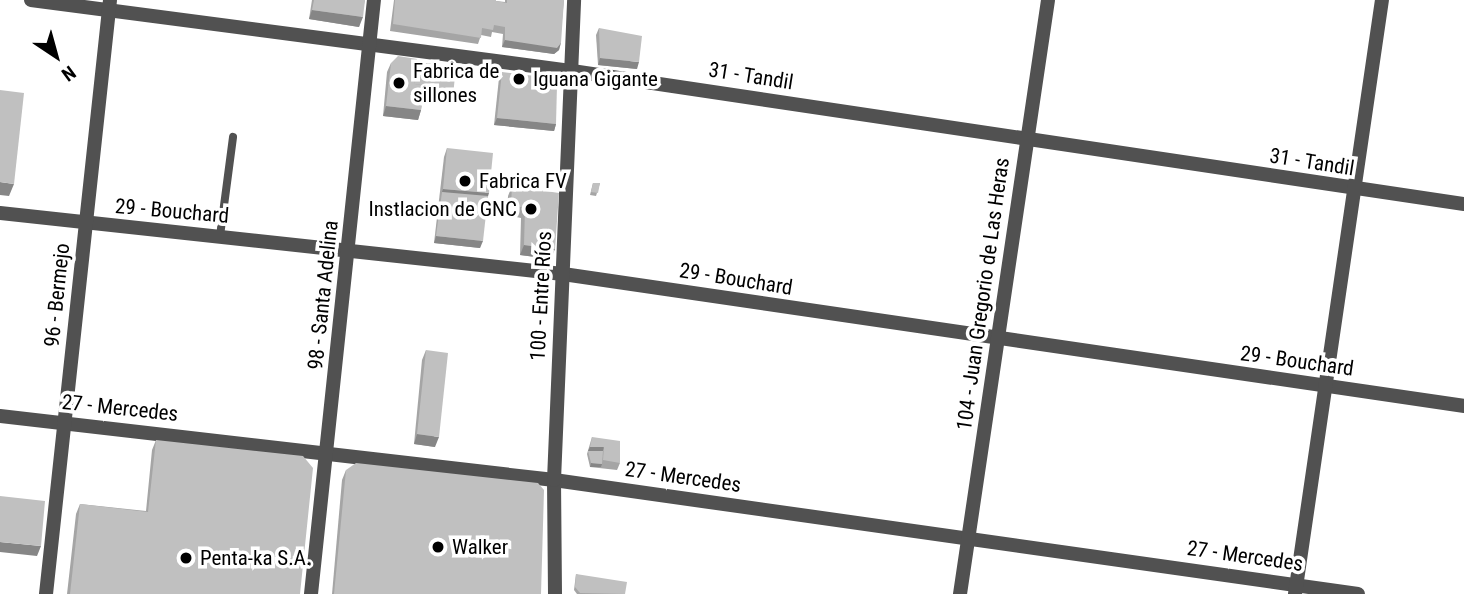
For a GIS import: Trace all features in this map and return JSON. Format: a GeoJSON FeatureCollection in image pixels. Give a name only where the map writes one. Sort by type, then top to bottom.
{"type":"FeatureCollection","features":[{"type":"Feature","properties":{"kind":"street","name":"31 - Tandil"},"geometry":{"type":"LineString","coordinates":[[31,0],[109,5],[369,47],[572,71],[1464,204]]}},
{"type":"Feature","properties":{"kind":"street","name":"98 - Santa Adelina"},"geometry":{"type":"LineString","coordinates":[[311,594],[350,249],[374,0]]}},
{"type":"Feature","properties":{"kind":"street","name":"100 - Entre Ríos"},"geometry":{"type":"LineString","coordinates":[[555,594],[554,480],[575,0]]}},
{"type":"Feature","properties":{"kind":"street","name":"104 - Juan Gregorio de Las Heras"},"geometry":{"type":"LineString","coordinates":[[960,594],[1048,0]]}},
{"type":"Feature","properties":{"kind":"street"},"geometry":{"type":"LineString","coordinates":[[1296,589],[1351,189],[1381,0]]}},
{"type":"Feature","properties":{"kind":"street","name":"96 - Bermejo"},"geometry":{"type":"LineString","coordinates":[[46,594],[109,5]]}},
{"type":"Feature","properties":{"kind":"street","name":"29 - Bouchard"},"geometry":{"type":"LineString","coordinates":[[0,214],[350,249],[563,274],[1464,406]]}},
{"type":"Feature","properties":{"kind":"street","name":"27 - Mercedes"},"geometry":{"type":"LineString","coordinates":[[0,416],[554,480],[968,537],[1296,589],[1358,594]]}},
{"type":"Feature","properties":{"kind":"lane"},"geometry":{"type":"LineString","coordinates":[[220,236],[233,137]]}},
{"type":"Feature","properties":{"kind":"building"},"geometry":{"type":"Polygon","coordinates":[[[314,0],[365,0],[363,17],[312,10],[314,0]]]}},
{"type":"Feature","properties":{"kind":"building"},"geometry":{"type":"Polygon","coordinates":[[[395,0],[496,0],[507,3],[507,0],[564,0],[561,43],[557,48],[505,40],[505,27],[494,25],[493,30],[482,28],[481,38],[393,24],[395,0]]]}},
{"type":"Feature","properties":{"kind":"building"},"geometry":{"type":"Polygon","coordinates":[[[599,28],[642,36],[639,62],[600,58],[599,28]]]}},
{"type":"Feature","properties":{"kind":"building","name":"Fabrica de sillones"},"geometry":{"type":"Polygon","coordinates":[[[398,56],[417,59],[414,84],[424,85],[421,110],[386,106],[391,63],[398,56]]]}},
{"type":"Feature","properties":{"kind":"building"},"geometry":{"type":"Polygon","coordinates":[[[417,62],[456,66],[453,96],[423,96],[424,85],[414,84],[417,62]]]}},
{"type":"Feature","properties":{"kind":"building"},"geometry":{"type":"Polygon","coordinates":[[[502,72],[552,78],[557,85],[556,124],[497,118],[502,72]]]}},
{"type":"Feature","properties":{"kind":"building"},"geometry":{"type":"Polygon","coordinates":[[[0,90],[24,93],[14,184],[0,182],[0,90]]]}},
{"type":"Feature","properties":{"kind":"building","name":"Fabrica FV"},"geometry":{"type":"Polygon","coordinates":[[[447,148],[493,153],[489,193],[443,189],[447,148]]]}},
{"type":"Feature","properties":{"kind":"building"},"geometry":{"type":"Polygon","coordinates":[[[593,183],[600,183],[598,193],[591,192],[593,183]]]}},
{"type":"Feature","properties":{"kind":"building"},"geometry":{"type":"Polygon","coordinates":[[[512,186],[559,193],[555,249],[524,245],[525,208],[511,205],[512,186]]]}},
{"type":"Feature","properties":{"kind":"building"},"geometry":{"type":"Polygon","coordinates":[[[442,192],[488,196],[483,241],[436,236],[442,192]]]}},
{"type":"Feature","properties":{"kind":"building"},"geometry":{"type":"Polygon","coordinates":[[[426,350],[448,353],[439,437],[417,434],[426,350]]]}},
{"type":"Feature","properties":{"kind":"building"},"geometry":{"type":"Polygon","coordinates":[[[592,437],[620,441],[620,463],[603,460],[604,447],[590,447],[592,437]]]}},
{"type":"Feature","properties":{"kind":"building","name":"Penta-ka S.A."},"geometry":{"type":"Polygon","coordinates":[[[156,440],[303,456],[313,468],[300,594],[70,594],[80,504],[148,512],[156,440]]]}},
{"type":"Feature","properties":{"kind":"building"},"geometry":{"type":"Polygon","coordinates":[[[588,451],[603,451],[602,464],[591,463],[588,451]]]}},
{"type":"Feature","properties":{"kind":"building","name":"Walker"},"geometry":{"type":"Polygon","coordinates":[[[356,463],[538,483],[544,490],[541,594],[334,594],[346,470],[356,463]]]}},
{"type":"Feature","properties":{"kind":"building"},"geometry":{"type":"Polygon","coordinates":[[[0,496],[45,501],[41,546],[0,542],[0,496]]]}},
{"type":"Feature","properties":{"kind":"building"},"geometry":{"type":"Polygon","coordinates":[[[576,574],[627,582],[625,594],[580,593],[575,587],[576,574]]]}},
{"type":"Feature","properties":{"kind":"place","name":"Iguana Gigante"},"geometry":{"type":"Point","coordinates":[519,79]}},
{"type":"Feature","properties":{"kind":"place","name":"Fabrica de sillones"},"geometry":{"type":"Point","coordinates":[399,83]}},
{"type":"Feature","properties":{"kind":"place","name":"Fabrica FV"},"geometry":{"type":"Point","coordinates":[465,181]}},
{"type":"Feature","properties":{"kind":"place","name":"Instlacion de GNC"},"geometry":{"type":"Point","coordinates":[531,209]}},
{"type":"Feature","properties":{"kind":"place","name":"Walker"},"geometry":{"type":"Point","coordinates":[438,547]}},
{"type":"Feature","properties":{"kind":"place","name":"Penta-ka S.A."},"geometry":{"type":"Point","coordinates":[186,558]}}]}
